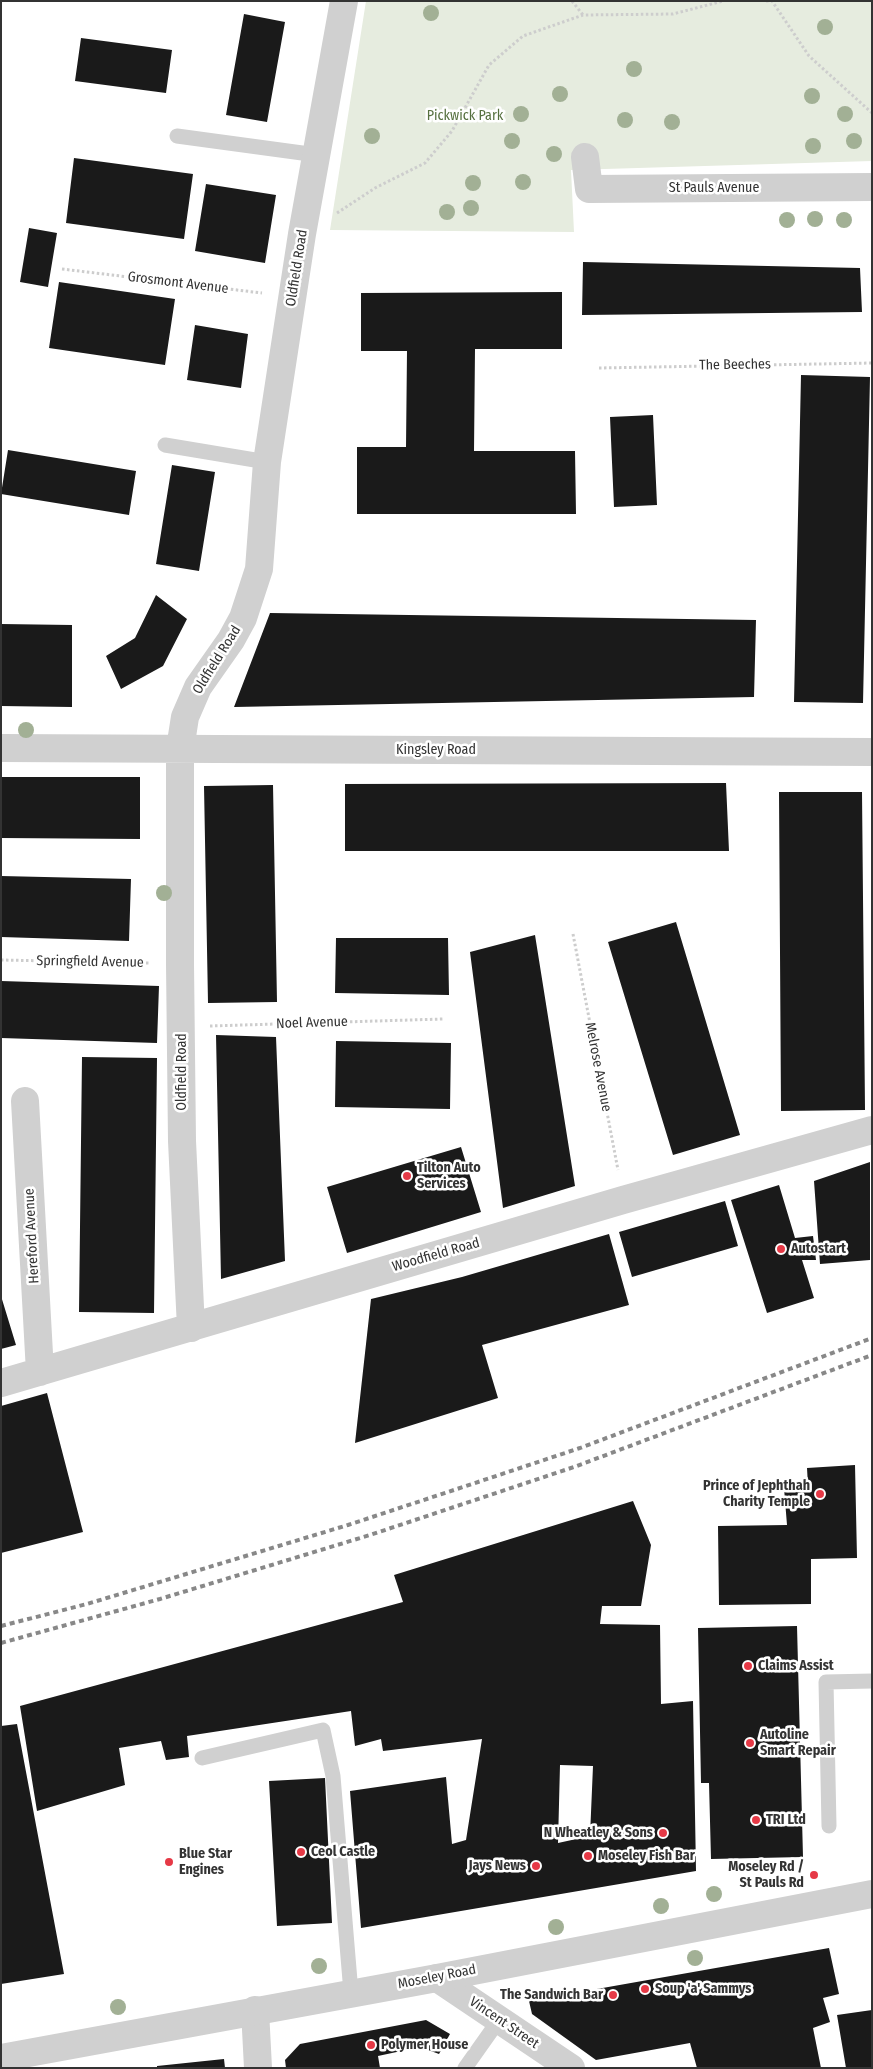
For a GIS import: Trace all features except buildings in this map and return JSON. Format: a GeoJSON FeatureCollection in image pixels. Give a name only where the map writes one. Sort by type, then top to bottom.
{"type":"FeatureCollection","features":[{"type":"Feature","properties":{"kind":"street","name":"Oldfield Road"},"geometry":{"type":"LineString","coordinates":[[191,1328],[182,1141],[180,749],[185,717],[198,687],[231,640],[243,618],[260,569],[267,462],[302,234],[344,1]]}},
{"type":"Feature","properties":{"kind":"street","name":"St Pauls Avenue"},"geometry":{"type":"LineString","coordinates":[[585,157],[589,189],[872,187]]}},
{"type":"Feature","properties":{"kind":"street","name":"Kingsley Road"},"geometry":{"type":"LineString","coordinates":[[1,748],[872,752]]}},
{"type":"Feature","properties":{"kind":"street","name":"Hereford Avenue"},"geometry":{"type":"LineString","coordinates":[[25,1101],[40,1372]]}},
{"type":"Feature","properties":{"kind":"street","name":"Woodfield Road"},"geometry":{"type":"LineString","coordinates":[[1,1383],[623,1200],[872,1130]]}},
{"type":"Feature","properties":{"kind":"street","name":"Moseley Road"},"geometry":{"type":"LineString","coordinates":[[1,2058],[437,1978],[872,1894]]}},
{"type":"Feature","properties":{"kind":"street","name":"Vincent Street"},"geometry":{"type":"LineString","coordinates":[[437,1978],[571,2068]]}},
{"type":"Feature","properties":{"kind":"street"},"geometry":{"type":"LineString","coordinates":[[255,2010],[258,2068]]}},
{"type":"Feature","properties":{"kind":"lane"},"geometry":{"type":"LineString","coordinates":[[177,136],[317,154]]}},
{"type":"Feature","properties":{"kind":"lane"},"geometry":{"type":"LineString","coordinates":[[165,445],[267,462]]}},
{"type":"Feature","properties":{"kind":"lane"},"geometry":{"type":"LineString","coordinates":[[829,1826],[826,1682],[872,1682]]}},
{"type":"Feature","properties":{"kind":"lane"},"geometry":{"type":"LineString","coordinates":[[202,1758],[323,1730],[333,1776],[351,1993]]}},
{"type":"Feature","properties":{"kind":"lane"},"geometry":{"type":"LineString","coordinates":[[465,2068],[499,2020]]}},
{"type":"Feature","properties":{"kind":"path"},"geometry":{"type":"LineString","coordinates":[[572,1],[583,15]]}},
{"type":"Feature","properties":{"kind":"path"},"geometry":{"type":"LineString","coordinates":[[302,234],[375,188],[425,163],[452,131],[489,66],[523,36],[583,15],[673,14],[723,1]]}},
{"type":"Feature","properties":{"kind":"path"},"geometry":{"type":"LineString","coordinates":[[766,1],[772,1],[809,56],[872,113]]}},
{"type":"Feature","properties":{"kind":"path","name":"Grosmont Avenue"},"geometry":{"type":"LineString","coordinates":[[62,269],[293,297]]}},
{"type":"Feature","properties":{"kind":"path","name":"The Beeches"},"geometry":{"type":"LineString","coordinates":[[599,368],[872,363]]}},
{"type":"Feature","properties":{"kind":"path","name":"Melrose Avenue"},"geometry":{"type":"LineString","coordinates":[[573,934],[623,1200]]}},
{"type":"Feature","properties":{"kind":"path","name":"Springfield Avenue"},"geometry":{"type":"LineString","coordinates":[[1,960],[180,964]]}},
{"type":"Feature","properties":{"kind":"path","name":"Noel Avenue"},"geometry":{"type":"LineString","coordinates":[[182,1026],[443,1018]]}},
{"type":"Feature","properties":{"kind":"green space","name":"Pickwick Park"},"geometry":{"type":"Polygon","coordinates":[[[366,1],[872,1],[872,161],[571,170],[574,232],[330,230],[366,1]]]}},
{"type":"Feature","properties":{"kind":"railway"},"geometry":{"type":"LineString","coordinates":[[1,1626],[87,1604],[348,1525],[463,1487],[580,1448],[872,1338]]}},
{"type":"Feature","properties":{"kind":"railway"},"geometry":{"type":"LineString","coordinates":[[1,1643],[160,1599],[370,1535],[574,1467],[872,1355]]}},
{"type":"Feature","properties":{"kind":"place","name":"Tilton Auto Services"},"geometry":{"type":"Point","coordinates":[407,1176]}},
{"type":"Feature","properties":{"kind":"place","name":"Autostart"},"geometry":{"type":"Point","coordinates":[781,1249]}},
{"type":"Feature","properties":{"kind":"place","name":"Prince of Jephthah Charity Temple"},"geometry":{"type":"Point","coordinates":[820,1494]}},
{"type":"Feature","properties":{"kind":"place","name":"Claims Assist"},"geometry":{"type":"Point","coordinates":[748,1666]}},
{"type":"Feature","properties":{"kind":"place","name":"Autoline Smart Repair"},"geometry":{"type":"Point","coordinates":[750,1743]}},
{"type":"Feature","properties":{"kind":"place","name":"TRI Ltd"},"geometry":{"type":"Point","coordinates":[756,1820]}},
{"type":"Feature","properties":{"kind":"place","name":"N Wheatley & Sons"},"geometry":{"type":"Point","coordinates":[663,1833]}},
{"type":"Feature","properties":{"kind":"place","name":"Ceol Castle"},"geometry":{"type":"Point","coordinates":[301,1852]}},
{"type":"Feature","properties":{"kind":"place","name":"Moseley Fish Bar"},"geometry":{"type":"Point","coordinates":[588,1856]}},
{"type":"Feature","properties":{"kind":"place","name":"Blue Star Engines"},"geometry":{"type":"Point","coordinates":[169,1862]}},
{"type":"Feature","properties":{"kind":"place","name":"Jays News"},"geometry":{"type":"Point","coordinates":[536,1866]}},
{"type":"Feature","properties":{"kind":"place","name":"Moseley Rd / St Pauls Rd"},"geometry":{"type":"Point","coordinates":[814,1875]}},
{"type":"Feature","properties":{"kind":"place","name":"Soup 'a' Sammys"},"geometry":{"type":"Point","coordinates":[645,1989]}},
{"type":"Feature","properties":{"kind":"place","name":"The Sandwich Bar"},"geometry":{"type":"Point","coordinates":[613,1995]}},
{"type":"Feature","properties":{"kind":"place","name":"Polymer House"},"geometry":{"type":"Point","coordinates":[371,2045]}}]}
